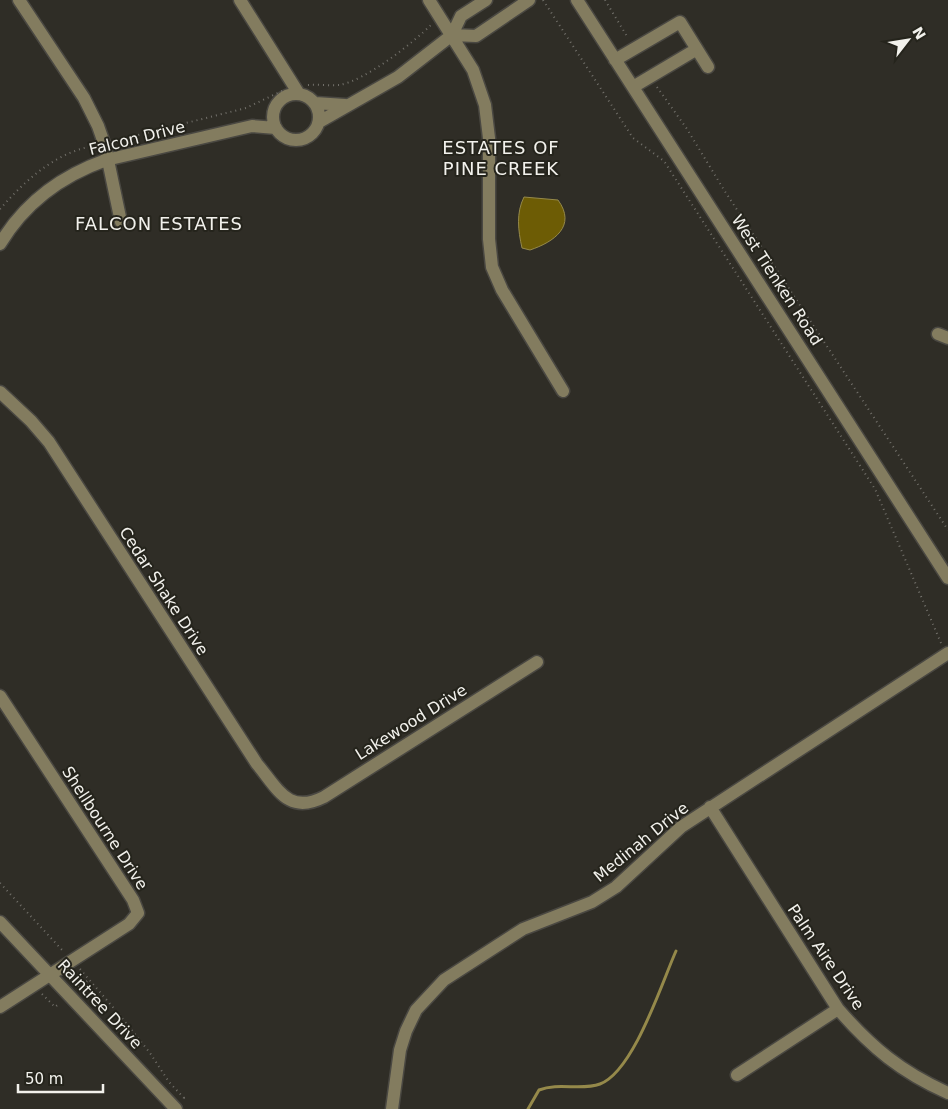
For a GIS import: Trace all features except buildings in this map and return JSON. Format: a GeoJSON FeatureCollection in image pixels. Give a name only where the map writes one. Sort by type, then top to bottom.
{"type":"FeatureCollection","features":[{"type":"Feature","properties":{"kind":"street"},"geometry":{"type":"LineString","coordinates":[[19,0],[84,98],[98,126],[121,222]]}},
{"type":"Feature","properties":{"kind":"street"},"geometry":{"type":"LineString","coordinates":[[240,0],[280,61],[287,78],[315,104],[319,116],[318,122],[310,135],[296,140],[281,134],[276,128],[274,112],[284,98],[287,78]]}},
{"type":"Feature","properties":{"kind":"street"},"geometry":{"type":"LineString","coordinates":[[429,0],[473,70],[485,105],[489,138],[489,238],[492,267],[502,290],[563,391]]}},
{"type":"Feature","properties":{"kind":"street"},"geometry":{"type":"LineString","coordinates":[[318,122],[345,105],[398,77],[452,35],[461,16],[486,0]]}},
{"type":"Feature","properties":{"kind":"street"},"geometry":{"type":"LineString","coordinates":[[452,35],[476,36],[529,0]]}},
{"type":"Feature","properties":{"kind":"street","name":"West Tienken Road"},"geometry":{"type":"LineString","coordinates":[[577,0],[948,578]]}},
{"type":"Feature","properties":{"kind":"street"},"geometry":{"type":"LineString","coordinates":[[616,60],[680,22],[708,67]]}},
{"type":"Feature","properties":{"kind":"street"},"geometry":{"type":"LineString","coordinates":[[633,87],[697,49]]}},
{"type":"Feature","properties":{"kind":"street"},"geometry":{"type":"LineString","coordinates":[[284,98],[301,90]]}},
{"type":"Feature","properties":{"kind":"street"},"geometry":{"type":"LineString","coordinates":[[315,104],[345,105]]}},
{"type":"Feature","properties":{"kind":"street","name":"Falcon Drive"},"geometry":{"type":"LineString","coordinates":[[252,126],[274,112]]}},
{"type":"Feature","properties":{"kind":"street","name":"Falcon Drive"},"geometry":{"type":"LineString","coordinates":[[0,244],[13,225],[39,196],[72,174],[106,160],[252,126],[276,128]]}},
{"type":"Feature","properties":{"kind":"street","name":"Cedar Shake Drive"},"geometry":{"type":"LineString","coordinates":[[0,392],[31,421],[49,442],[257,764],[284,796],[295,804],[302,804]]}},
{"type":"Feature","properties":{"kind":"street","name":"Medinah Drive"},"geometry":{"type":"LineString","coordinates":[[392,1109],[400,1050],[406,1031],[416,1010],[429,993],[444,980],[510,937],[592,902],[616,887],[668,837],[710,807],[947,654]]}},
{"type":"Feature","properties":{"kind":"street","name":"Lakewood Drive"},"geometry":{"type":"LineString","coordinates":[[302,804],[310,804],[324,797],[536,662]]}},
{"type":"Feature","properties":{"kind":"street","name":"Shellbourne Drive"},"geometry":{"type":"LineString","coordinates":[[0,696],[133,900],[138,912],[128,924],[0,1007]]}},
{"type":"Feature","properties":{"kind":"street","name":"Palm Aire Drive"},"geometry":{"type":"LineString","coordinates":[[710,807],[838,1009],[863,1038],[885,1057],[923,1082],[948,1094]]}},
{"type":"Feature","properties":{"kind":"street","name":"Raintree Drive"},"geometry":{"type":"LineString","coordinates":[[0,922],[175,1108]]}},
{"type":"Feature","properties":{"kind":"street"},"geometry":{"type":"LineString","coordinates":[[737,1075],[838,1009]]}},
{"type":"Feature","properties":{"kind":"path"},"geometry":{"type":"LineString","coordinates":[[543,0],[633,138],[664,161],[875,489],[947,654]]}},
{"type":"Feature","properties":{"kind":"path"},"geometry":{"type":"LineString","coordinates":[[605,0],[634,49]]}},
{"type":"Feature","properties":{"kind":"path"},"geometry":{"type":"LineString","coordinates":[[301,90],[349,82],[386,61],[440,18]]}},
{"type":"Feature","properties":{"kind":"path"},"geometry":{"type":"LineString","coordinates":[[650,77],[666,104],[687,129],[724,190],[948,530]]}},
{"type":"Feature","properties":{"kind":"path"},"geometry":{"type":"LineString","coordinates":[[0,883],[118,1013],[150,1053],[169,1082],[184,1098],[175,1108]]}},
{"type":"Feature","properties":{"kind":"shaded area"},"geometry":{"type":"Polygon","coordinates":[[[524,197],[558,200],[565,218],[564,225],[554,238],[530,250],[522,248],[518,222],[521,203],[524,197]]]}},
{"type":"Feature","properties":{"kind":"waterway"},"geometry":{"type":"LineString","coordinates":[[528,1109],[539,1090],[554,1087],[593,1086],[612,1076],[624,1062],[646,1024],[676,951]]}},
{"type":"Feature","properties":{"kind":"district","name":"ESTATES OF PINE CREEK"},"geometry":{"type":"Point","coordinates":[501,157]}},
{"type":"Feature","properties":{"kind":"district","name":"FALCON ESTATES"},"geometry":{"type":"Point","coordinates":[159,223]}}]}
